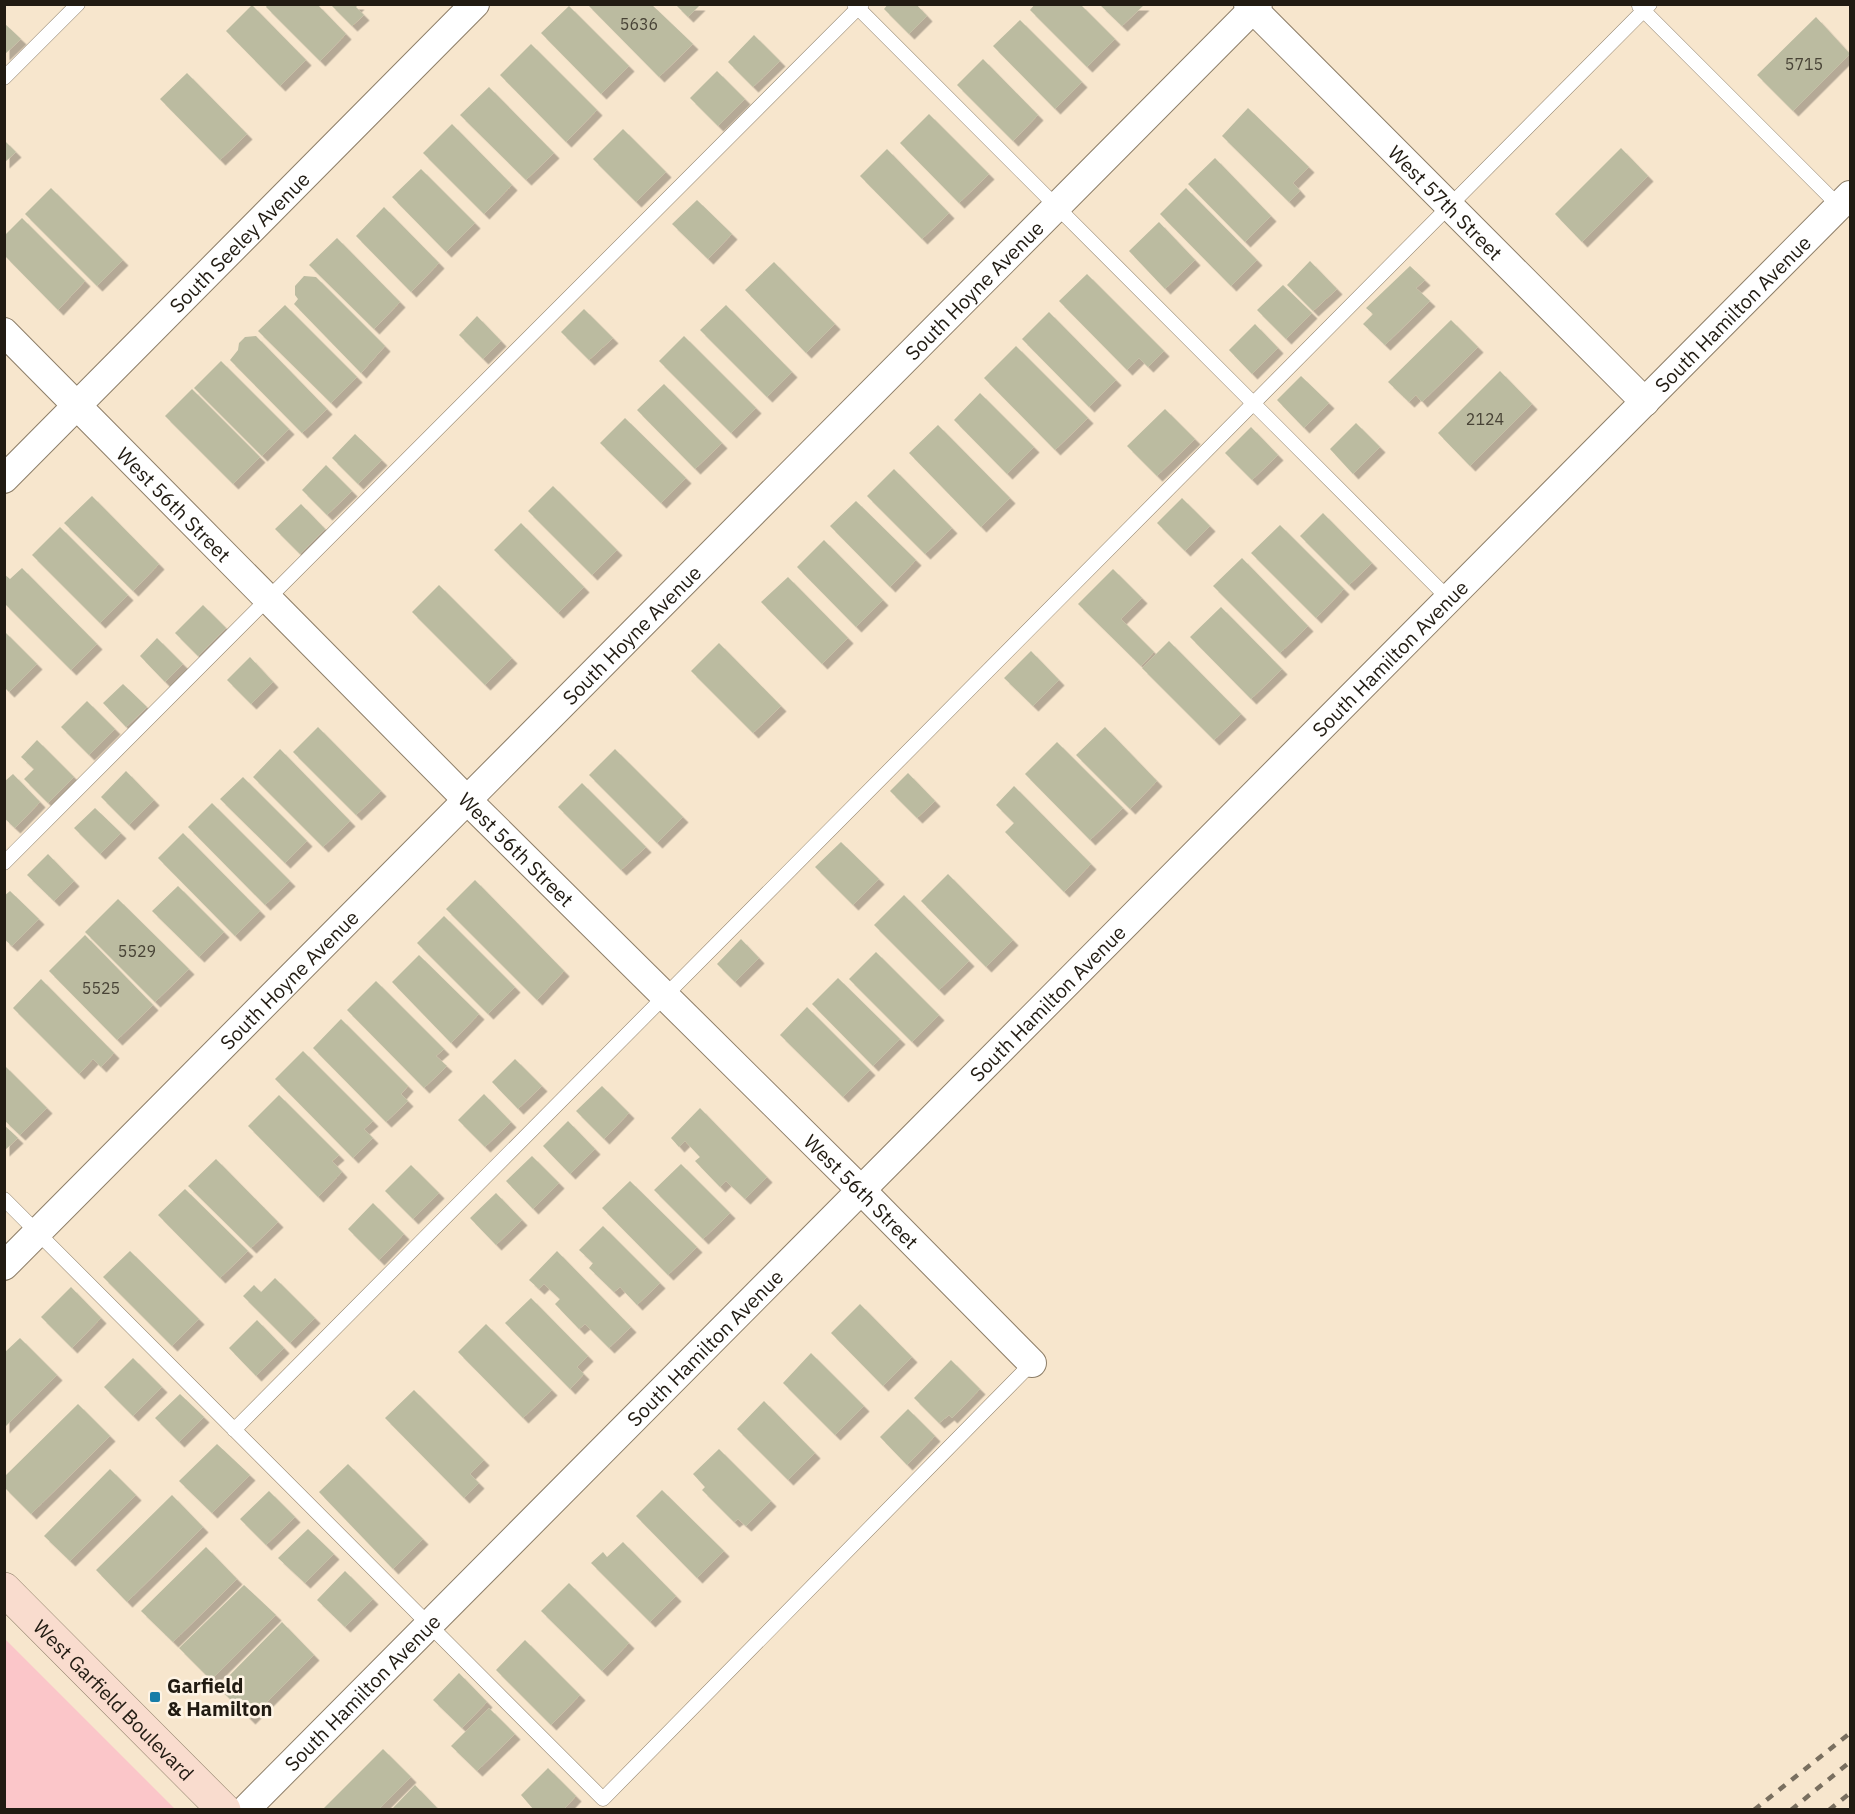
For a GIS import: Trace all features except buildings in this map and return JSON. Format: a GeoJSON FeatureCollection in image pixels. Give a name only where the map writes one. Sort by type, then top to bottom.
{"type":"FeatureCollection","features":[{"type":"Feature","properties":{"kind":"street","name":"South Seeley Avenue"},"geometry":{"type":"LineString","coordinates":[[4,479],[475,4]]}},
{"type":"Feature","properties":{"kind":"street","name":"South Hoyne Avenue"},"geometry":{"type":"LineString","coordinates":[[4,1266],[1057,207],[1253,6]]}},
{"type":"Feature","properties":{"kind":"street","name":"West 57th Street"},"geometry":{"type":"LineString","coordinates":[[1253,6],[1645,402]]}},
{"type":"Feature","properties":{"kind":"street","name":"South Hamilton Avenue"},"geometry":{"type":"LineString","coordinates":[[245,1809],[1845,201]]}},
{"type":"Feature","properties":{"kind":"street","name":"West 56th Street"},"geometry":{"type":"LineString","coordinates":[[4,332],[467,800],[861,1190],[1032,1363]]}},
{"type":"Feature","properties":{"kind":"street","name":"West Garfield Boulevard"},"geometry":{"type":"LineString","coordinates":[[4,1589],[225,1809]]}},
{"type":"Feature","properties":{"kind":"lane"},"geometry":{"type":"LineString","coordinates":[[4,78],[78,4]]}},
{"type":"Feature","properties":{"kind":"lane"},"geometry":{"type":"LineString","coordinates":[[4,863],[858,6],[1449,599]]}},
{"type":"Feature","properties":{"kind":"lane"},"geometry":{"type":"LineString","coordinates":[[234,1430],[1644,7],[1845,201]]}},
{"type":"Feature","properties":{"kind":"lane"},"geometry":{"type":"LineString","coordinates":[[4,1199],[603,1799],[1032,1363]]}},
{"type":"Feature","properties":{"kind":"shaded area"},"geometry":{"type":"Polygon","coordinates":[[[5,1639],[175,1809],[5,1809],[5,1639]]]}},
{"type":"Feature","properties":{"kind":"railway"},"geometry":{"type":"LineString","coordinates":[[1754,1810],[1850,1733]]}},
{"type":"Feature","properties":{"kind":"railway"},"geometry":{"type":"LineString","coordinates":[[1791,1810],[1850,1762]]}},
{"type":"Feature","properties":{"kind":"railway"},"geometry":{"type":"LineString","coordinates":[[1829,1810],[1850,1793]]}},
{"type":"Feature","properties":{"kind":"place","name":"Garfield & Hamilton"},"geometry":{"type":"Point","coordinates":[155,1697]}}]}
